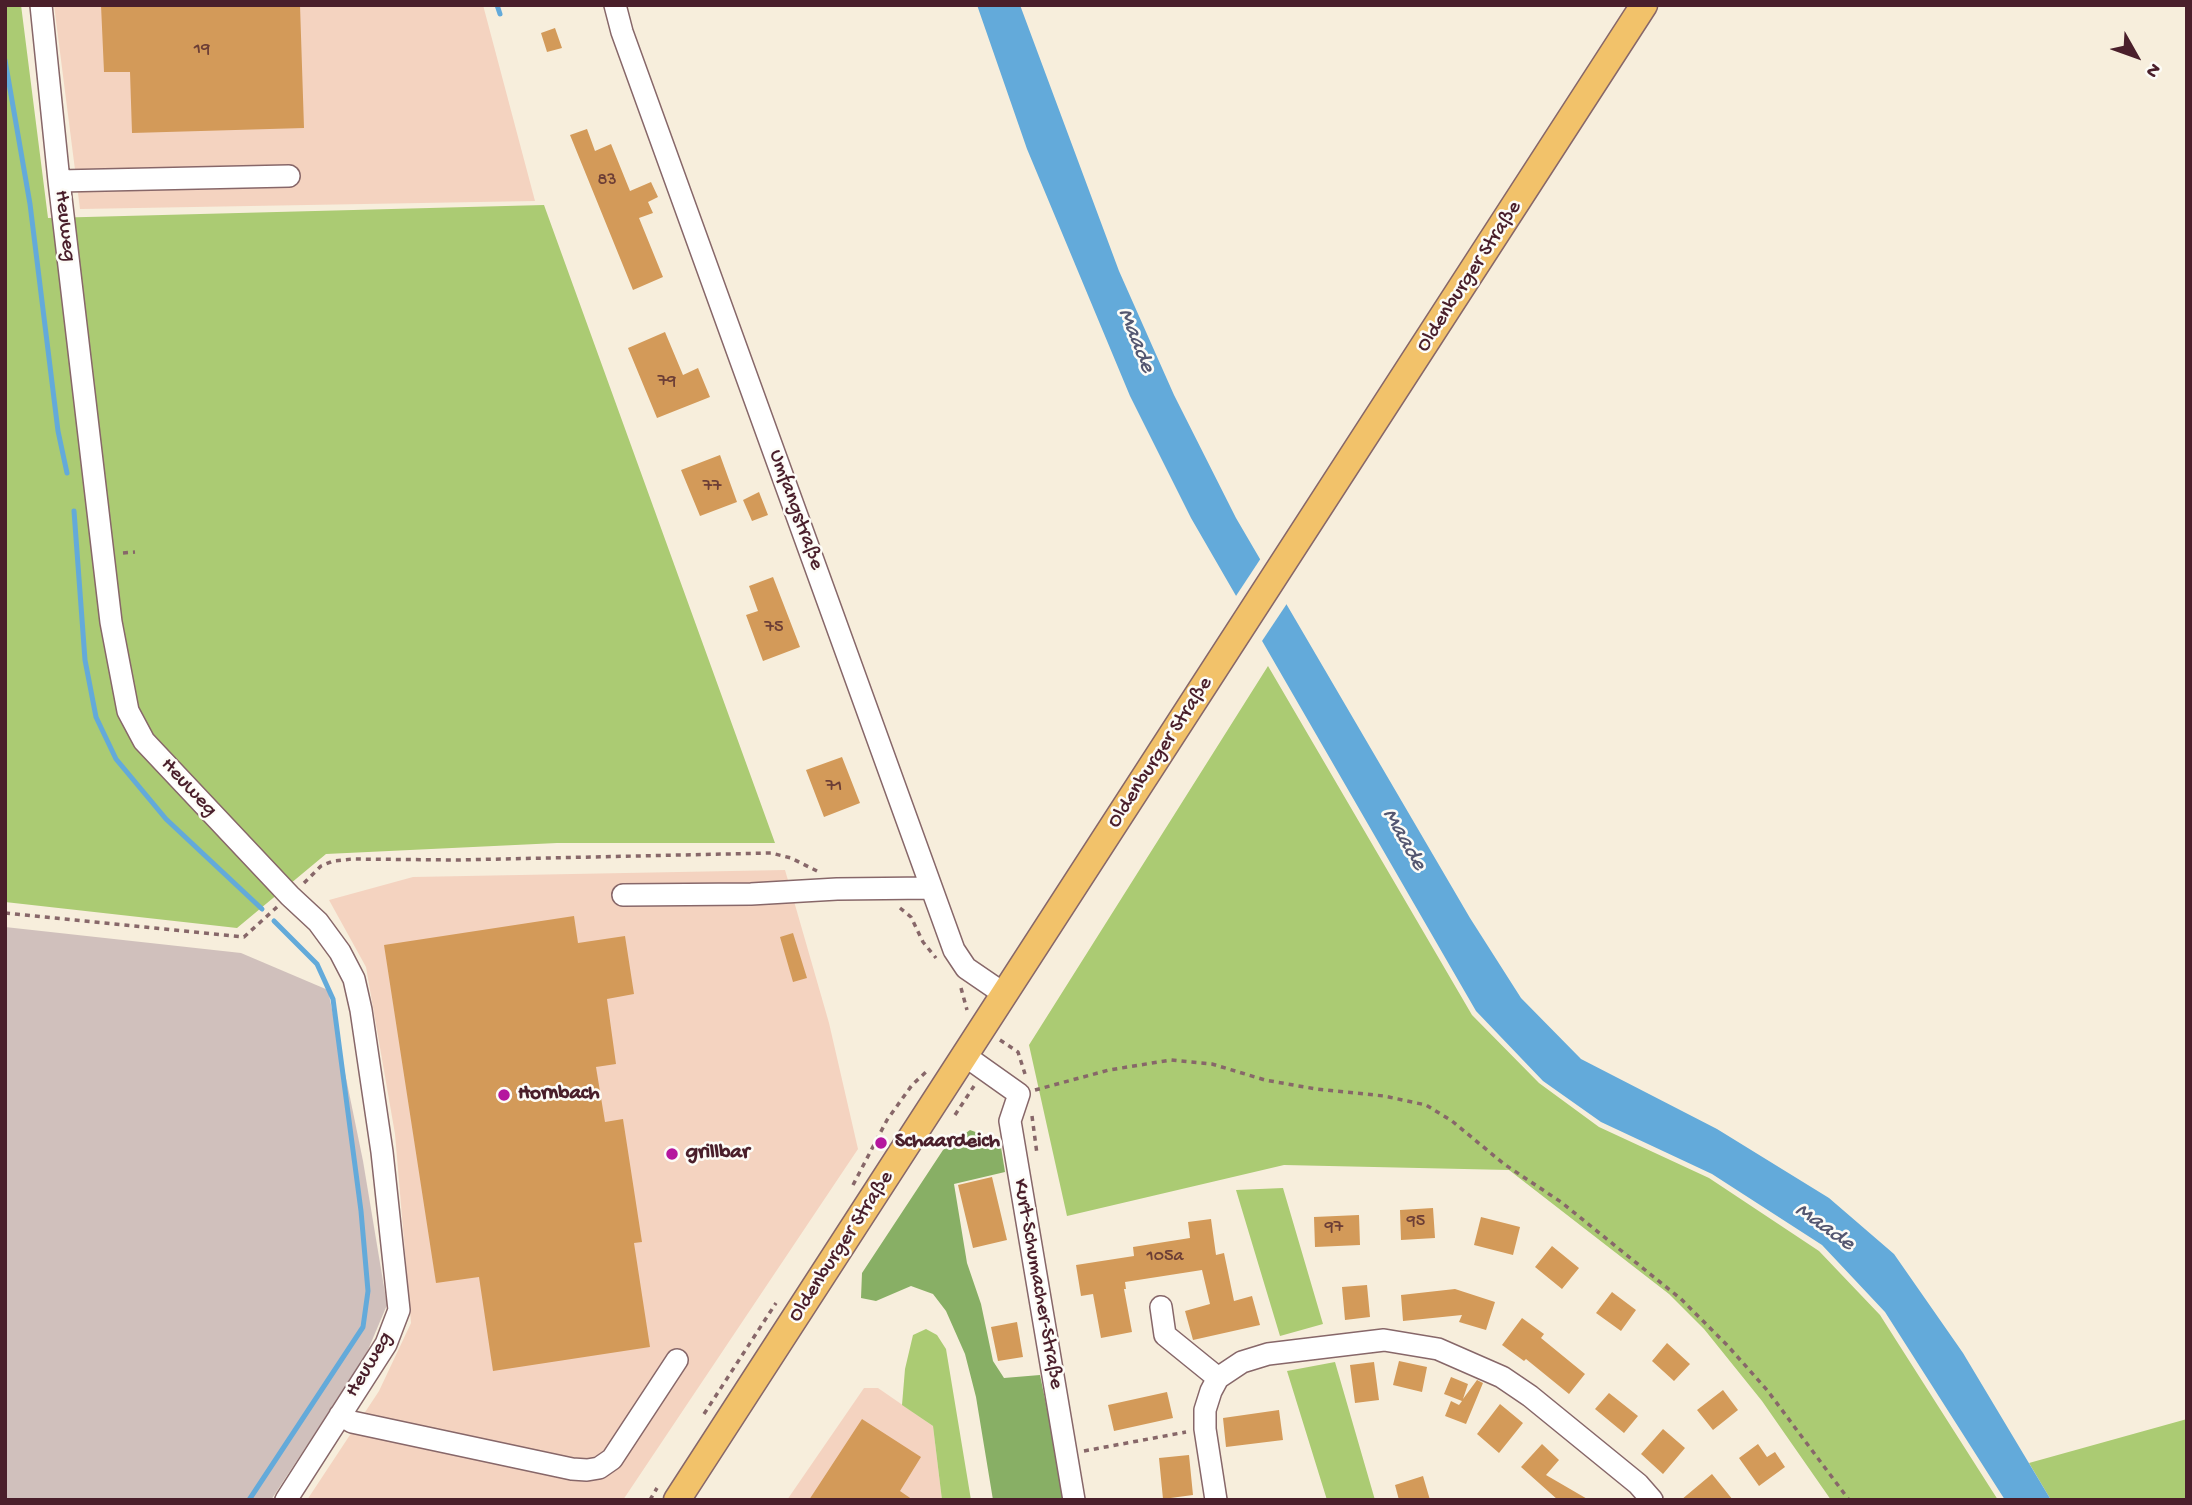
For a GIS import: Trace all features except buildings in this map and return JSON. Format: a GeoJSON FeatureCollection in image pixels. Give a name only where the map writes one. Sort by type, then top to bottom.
{"type":"FeatureCollection","features":[{"type":"Feature","properties":{"kind":"main road","name":"Oldenburger Straße"},"geometry":{"type":"LineString","coordinates":[[670,1488],[964,1055],[1238,636],[1644,5]]}},
{"type":"Feature","properties":{"kind":"street","name":"Heuweg"},"geometry":{"type":"LineString","coordinates":[[41,5],[111,622],[128,711],[144,741],[290,896],[318,922],[340,952],[354,979],[361,1010],[382,1152],[399,1310],[386,1344],[286,1500]]}},
{"type":"Feature","properties":{"kind":"street","name":"Umfangstraße"},"geometry":{"type":"LineString","coordinates":[[615,5],[622,32],[954,950],[966,968],[1004,994]]}},
{"type":"Feature","properties":{"kind":"street"},"geometry":{"type":"LineString","coordinates":[[59,181],[289,176]]}},
{"type":"Feature","properties":{"kind":"street"},"geometry":{"type":"LineString","coordinates":[[623,894],[751,894],[837,889],[931,888]]}},
{"type":"Feature","properties":{"kind":"street"},"geometry":{"type":"LineString","coordinates":[[964,1055],[1024,1088]]}},
{"type":"Feature","properties":{"kind":"street","name":"Kurt-Schumacher-Straße"},"geometry":{"type":"LineString","coordinates":[[1024,1088],[1010,1121],[1074,1500]]}},
{"type":"Feature","properties":{"kind":"street"},"geometry":{"type":"LineString","coordinates":[[1161,1307],[1165,1335],[1218,1378]]}},
{"type":"Feature","properties":{"kind":"street"},"geometry":{"type":"LineString","coordinates":[[1216,1500],[1205,1429],[1205,1410],[1218,1378],[1242,1362],[1268,1354],[1384,1340],[1438,1349],[1502,1377],[1530,1396],[1638,1484],[1652,1500]]}},
{"type":"Feature","properties":{"kind":"street"},"geometry":{"type":"LineString","coordinates":[[340,1415],[352,1422],[587,1470],[599,1468],[612,1459],[677,1360]]}},
{"type":"Feature","properties":{"kind":"path"},"geometry":{"type":"LineString","coordinates":[[5,913],[244,937],[321,866],[352,859],[482,860],[771,853],[808,865],[829,878],[837,889]]}},
{"type":"Feature","properties":{"kind":"path"},"geometry":{"type":"LineString","coordinates":[[898,907],[911,917],[923,942],[939,961]]}},
{"type":"Feature","properties":{"kind":"path"},"geometry":{"type":"LineString","coordinates":[[961,987],[968,1008],[963,1017],[1018,1052],[1024,1088],[1171,1060],[1212,1064],[1265,1080],[1315,1089],[1384,1096],[1426,1105],[1452,1121],[1504,1164],[1561,1202],[1681,1299],[1767,1390],[1849,1500]]}},
{"type":"Feature","properties":{"kind":"path"},"geometry":{"type":"LineString","coordinates":[[849,1192],[887,1120],[912,1085],[927,1071]]}},
{"type":"Feature","properties":{"kind":"path"},"geometry":{"type":"LineString","coordinates":[[700,1420],[781,1295]]}},
{"type":"Feature","properties":{"kind":"path"},"geometry":{"type":"LineString","coordinates":[[1084,1451],[1205,1429]]}},
{"type":"Feature","properties":{"kind":"path"},"geometry":{"type":"LineString","coordinates":[[649,1500],[670,1488]]}},
{"type":"Feature","properties":{"kind":"shaded area"},"geometry":{"type":"Polygon","coordinates":[[[54,5],[483,5],[535,201],[80,209],[54,5]]]}},
{"type":"Feature","properties":{"kind":"shaded area"},"geometry":{"type":"Polygon","coordinates":[[[785,870],[829,1023],[858,1149],[623,1500],[307,1500],[379,1391],[411,1323],[395,1134],[366,967],[329,900],[413,877],[785,870]]]}},
{"type":"Feature","properties":{"kind":"shaded area"},"geometry":{"type":"Polygon","coordinates":[[[5,927],[241,953],[328,990],[363,1161],[387,1305],[365,1357],[271,1500],[5,1500],[5,927]]]}},
{"type":"Feature","properties":{"kind":"shaded area"},"geometry":{"type":"Polygon","coordinates":[[[864,1388],[878,1388],[933,1426],[942,1500],[787,1500],[864,1388]]]}},
{"type":"Feature","properties":{"kind":"green space"},"geometry":{"type":"Polygon","coordinates":[[[5,5],[21,5],[48,218],[544,205],[775,843],[557,843],[326,854],[237,928],[5,902],[5,5]]]}},
{"type":"Feature","properties":{"kind":"green space"},"geometry":{"type":"Polygon","coordinates":[[[1268,666],[1472,1015],[1539,1083],[1599,1127],[1709,1178],[1819,1251],[1880,1315],[1998,1500],[1831,1500],[1762,1401],[1704,1329],[1669,1294],[1509,1170],[1284,1165],[1067,1216],[1029,1045],[1268,666]]]}},
{"type":"Feature","properties":{"kind":"green space"},"geometry":{"type":"Polygon","coordinates":[[[970,1130],[1000,1141],[1005,1172],[954,1184],[967,1263],[981,1304],[993,1361],[1004,1378],[1040,1375],[1066,1500],[993,1500],[976,1397],[965,1354],[946,1311],[933,1294],[911,1286],[876,1301],[861,1298],[862,1273],[943,1150],[970,1130]]]}},
{"type":"Feature","properties":{"kind":"green space"},"geometry":{"type":"Polygon","coordinates":[[[1283,1188],[1323,1324],[1280,1336],[1236,1190],[1283,1188]]]}},
{"type":"Feature","properties":{"kind":"green space"},"geometry":{"type":"Polygon","coordinates":[[[926,1329],[937,1335],[946,1349],[971,1500],[942,1500],[933,1426],[902,1405],[905,1369],[913,1335],[926,1329]]]}},
{"type":"Feature","properties":{"kind":"green space"},"geometry":{"type":"Polygon","coordinates":[[[1335,1362],[1375,1500],[1327,1500],[1287,1371],[1335,1362]]]}},
{"type":"Feature","properties":{"kind":"green space"},"geometry":{"type":"Polygon","coordinates":[[[2187,1419],[2187,1500],[2051,1500],[2029,1463],[2187,1419]]]}},
{"type":"Feature","properties":{"kind":"water","name":"Maade"},"geometry":{"type":"Polygon","coordinates":[[[977,5],[1020,5],[1119,271],[1174,395],[1236,518],[1470,918],[1521,998],[1581,1059],[1717,1129],[1829,1198],[1894,1254],[1963,1353],[2051,1500],[2005,1500],[1885,1312],[1822,1245],[1712,1174],[1601,1122],[1543,1081],[1476,1011],[1191,518],[1130,396],[1027,149],[977,5]]]}},
{"type":"Feature","properties":{"kind":"pier"},"geometry":{"type":"Polygon","coordinates":[[[1263,555],[1290,599],[1260,644],[1234,599],[1263,555]]]}},
{"type":"Feature","properties":{"kind":"waterway"},"geometry":{"type":"LineString","coordinates":[[497,5],[500,14]]}},
{"type":"Feature","properties":{"kind":"waterway"},"geometry":{"type":"LineString","coordinates":[[5,60],[30,204],[58,431],[67,473]]}},
{"type":"Feature","properties":{"kind":"waterway"},"geometry":{"type":"LineString","coordinates":[[74,511],[85,660],[96,717],[116,759],[166,819],[262,909]]}},
{"type":"Feature","properties":{"kind":"waterway"},"geometry":{"type":"LineString","coordinates":[[249,1500],[363,1327],[368,1291],[361,1211],[333,999],[317,964],[274,921]]}},
{"type":"Feature","properties":{"kind":"place","name":"Hornbach"},"geometry":{"type":"Point","coordinates":[504,1095]}},
{"type":"Feature","properties":{"kind":"place","name":"Schaardeich"},"geometry":{"type":"Point","coordinates":[881,1143]}},
{"type":"Feature","properties":{"kind":"place","name":"grillbar"},"geometry":{"type":"Point","coordinates":[672,1154]}}]}
